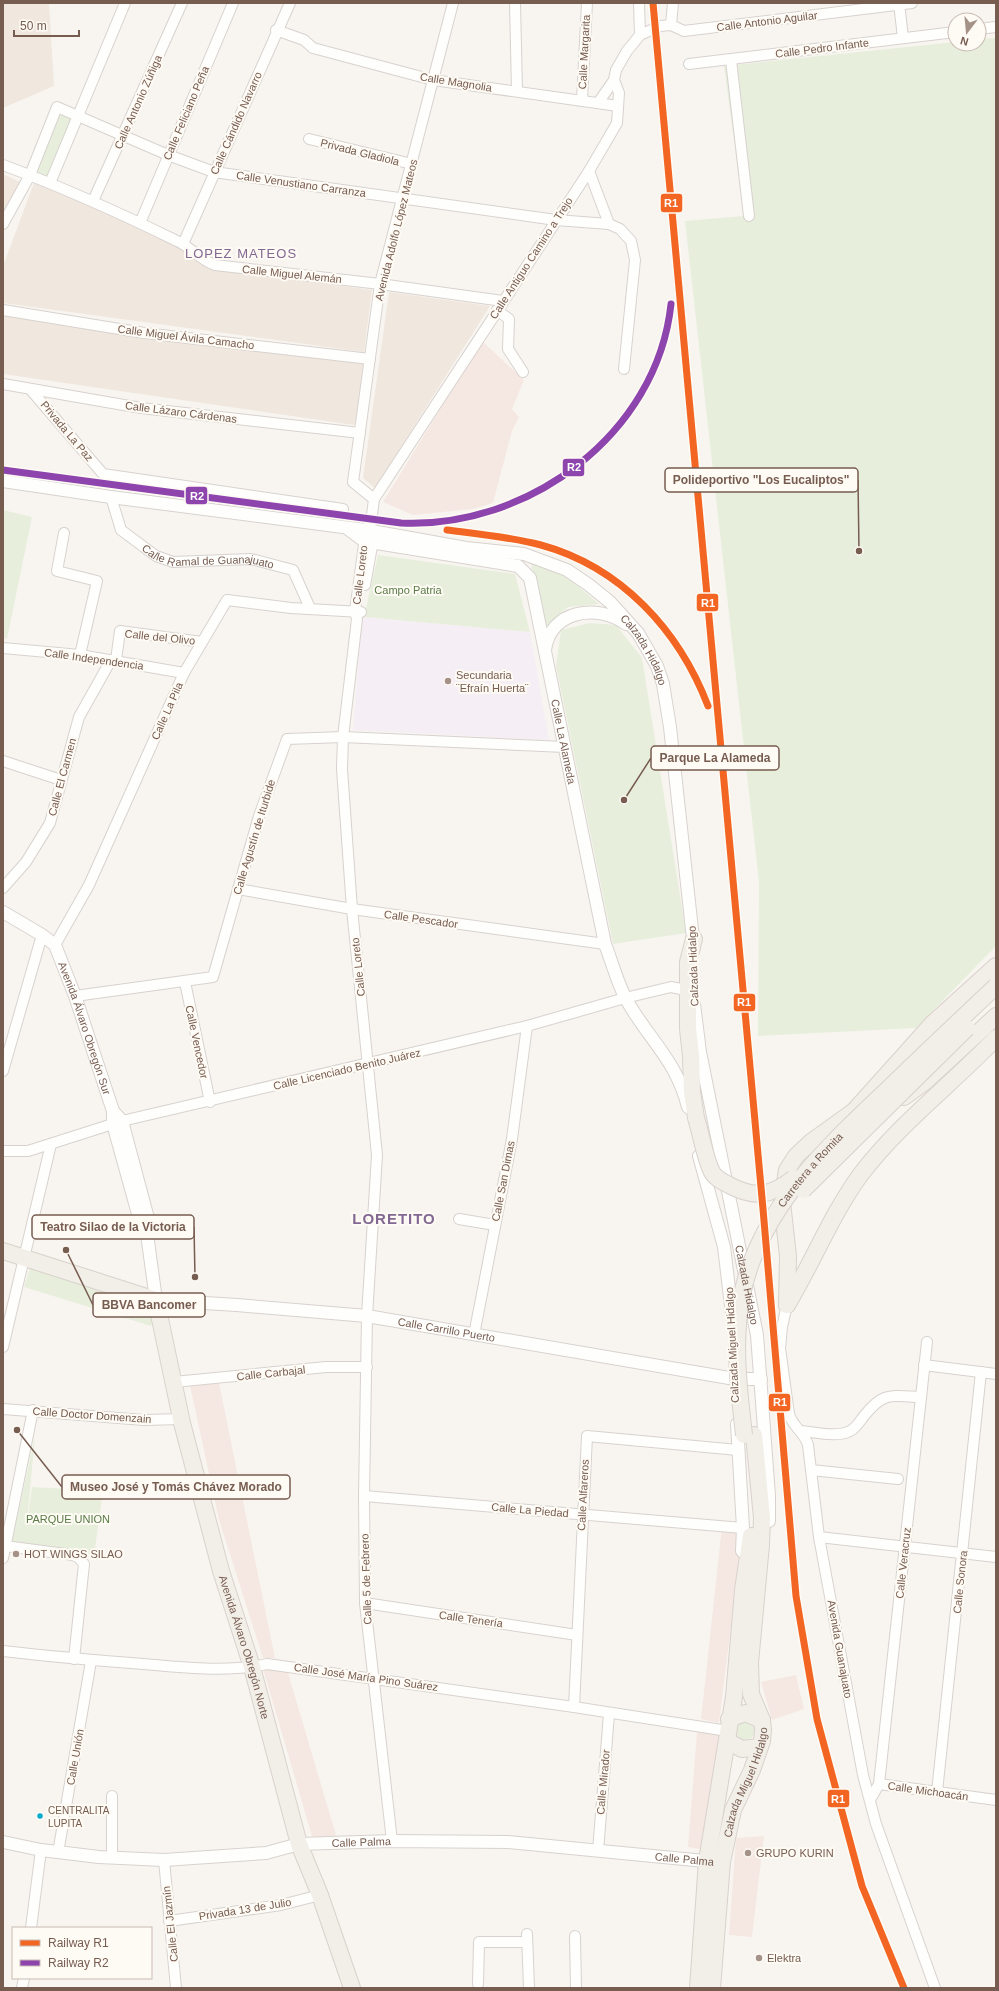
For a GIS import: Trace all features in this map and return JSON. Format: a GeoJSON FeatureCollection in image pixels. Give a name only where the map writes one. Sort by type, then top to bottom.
{"type":"FeatureCollection","features":[{"type":"Feature","properties":{"kind":"main road"},"geometry":{"type":"LineString","coordinates":[[694,939],[688,962],[688,1029],[691,1056],[694,1121],[712,1173],[721,1181],[743,1192],[756,1195],[778,1190],[811,1164]]}},
{"type":"Feature","properties":{"kind":"main road"},"geometry":{"type":"LineString","coordinates":[[787,1306],[788,1256],[782,1202],[787,1170],[796,1156],[811,1142],[854,1111],[932,1024],[996,966]]}},
{"type":"Feature","properties":{"kind":"main road"},"geometry":{"type":"LineString","coordinates":[[854,1121],[898,1069],[996,974]]}},
{"type":"Feature","properties":{"kind":"main road","name":"Carretera a Romita"},"geometry":{"type":"LineString","coordinates":[[749,1435],[736,1348],[741,1299],[746,1276],[763,1232],[811,1164],[996,986]]}},
{"type":"Feature","properties":{"kind":"main road","name":"Carretera a Romita"},"geometry":{"type":"LineString","coordinates":[[749,1435],[745,1362],[746,1327],[751,1297],[759,1267],[770,1240],[784,1215],[798,1195],[996,999]]}},
{"type":"Feature","properties":{"kind":"main road"},"geometry":{"type":"LineString","coordinates":[[890,1105],[906,1096],[926,1081],[993,1018]]}},
{"type":"Feature","properties":{"kind":"main road"},"geometry":{"type":"LineString","coordinates":[[787,1306],[807,1273],[830,1222],[861,1174],[877,1154],[911,1118],[976,1059],[996,1038]]}},
{"type":"Feature","properties":{"kind":"main road"},"geometry":{"type":"LineString","coordinates":[[3,1251],[156,1300]]}},
{"type":"Feature","properties":{"kind":"main road","name":"Avenida Álvaro Obregón Norte"},"geometry":{"type":"LineString","coordinates":[[156,1300],[182,1419],[221,1571],[252,1667],[299,1844],[320,1895],[352,1988]]}},
{"type":"Feature","properties":{"kind":"main road","name":"Calzada Miguel Hidalgo"},"geometry":{"type":"LineString","coordinates":[[704,1987],[728,1730],[734,1697],[743,1590],[751,1545],[749,1435]]}},
{"type":"Feature","properties":{"kind":"main road","name":"Calzada Miguel Hidalgo"},"geometry":{"type":"LineString","coordinates":[[715,1862],[733,1810],[752,1770],[763,1730],[762,1720],[751,1694],[750,1663],[762,1518],[749,1435]]}},
{"type":"Feature","properties":{"kind":"main road"},"geometry":{"type":"LineString","coordinates":[[759,1747],[742,1749],[728,1730],[746,1713],[762,1720]]}},
{"type":"Feature","properties":{"kind":"street"},"geometry":{"type":"LineString","coordinates":[[50,183],[125,3]]}},
{"type":"Feature","properties":{"kind":"street","name":"Calle Antonio Zúñiga"},"geometry":{"type":"LineString","coordinates":[[93,202],[182,3]]}},
{"type":"Feature","properties":{"kind":"street","name":"Calle Feliciano Peña"},"geometry":{"type":"LineString","coordinates":[[140,223],[233,3]]}},
{"type":"Feature","properties":{"kind":"street","name":"Calle Cándido Navarro"},"geometry":{"type":"LineString","coordinates":[[183,244],[276,30],[290,3]]}},
{"type":"Feature","properties":{"kind":"street","name":"Avenida Adolfo López Mateos"},"geometry":{"type":"LineString","coordinates":[[374,499],[353,482],[380,284],[412,164],[452,3]]}},
{"type":"Feature","properties":{"kind":"street"},"geometry":{"type":"LineString","coordinates":[[515,3],[517,91]]}},
{"type":"Feature","properties":{"kind":"street","name":"Calle Margarita"},"geometry":{"type":"LineString","coordinates":[[582,100],[587,3]]}},
{"type":"Feature","properties":{"kind":"street"},"geometry":{"type":"LineString","coordinates":[[639,3],[640,36]]}},
{"type":"Feature","properties":{"kind":"street"},"geometry":{"type":"LineString","coordinates":[[598,103],[614,80],[616,70],[627,51],[640,36],[660,26],[671,25],[674,3]]}},
{"type":"Feature","properties":{"kind":"street","name":"Calle Antonio Aguilar"},"geometry":{"type":"LineString","coordinates":[[671,25],[684,31],[912,3]]}},
{"type":"Feature","properties":{"kind":"street"},"geometry":{"type":"LineString","coordinates":[[899,4],[903,38]]}},
{"type":"Feature","properties":{"kind":"street","name":"Calle Magnolia"},"geometry":{"type":"LineString","coordinates":[[276,30],[304,40],[313,48],[432,80],[618,106]]}},
{"type":"Feature","properties":{"kind":"street","name":"Calle Pedro Infante"},"geometry":{"type":"LineString","coordinates":[[689,64],[947,33]]}},
{"type":"Feature","properties":{"kind":"street"},"geometry":{"type":"LineString","coordinates":[[731,60],[749,216]]}},
{"type":"Feature","properties":{"kind":"street","name":"Calle Antiguo Camino a Trejo"},"geometry":{"type":"LineString","coordinates":[[370,534],[374,499],[589,171],[617,123],[619,93],[614,80]]}},
{"type":"Feature","properties":{"kind":"street","name":"Calle Venustiano Carranza"},"geometry":{"type":"LineString","coordinates":[[30,175],[57,107],[168,155],[214,172],[556,220],[609,224]]}},
{"type":"Feature","properties":{"kind":"street","name":"Privada Gladiola"},"geometry":{"type":"LineString","coordinates":[[309,139],[412,164]]}},
{"type":"Feature","properties":{"kind":"street","name":"Calle Miguel Alemán"},"geometry":{"type":"LineString","coordinates":[[3,165],[50,183],[140,223],[183,244],[206,262],[215,265],[380,284],[503,301]]}},
{"type":"Feature","properties":{"kind":"street"},"geometry":{"type":"LineString","coordinates":[[589,171],[609,224],[620,229],[631,241],[635,260],[624,369]]}},
{"type":"Feature","properties":{"kind":"street"},"geometry":{"type":"LineString","coordinates":[[3,222],[30,175]]}},
{"type":"Feature","properties":{"kind":"street","name":"Calle Miguel Ávila Camacho"},"geometry":{"type":"LineString","coordinates":[[3,310],[144,333],[370,358]]}},
{"type":"Feature","properties":{"kind":"street"},"geometry":{"type":"LineString","coordinates":[[497,310],[509,319],[508,349],[523,372]]}},
{"type":"Feature","properties":{"kind":"street","name":"Calle Lázaro Cárdenas"},"geometry":{"type":"LineString","coordinates":[[3,384],[141,408],[360,434]]}},
{"type":"Feature","properties":{"kind":"street","name":"Privada La Paz"},"geometry":{"type":"LineString","coordinates":[[30,389],[103,474],[343,508]]}},
{"type":"Feature","properties":{"kind":"street"},"geometry":{"type":"LineString","coordinates":[[3,481],[348,529],[518,566],[524,554]]}},
{"type":"Feature","properties":{"kind":"street","name":"Calle Ramal de Guanajuato"},"geometry":{"type":"LineString","coordinates":[[111,497],[121,530],[156,556],[173,562],[251,559],[293,570],[310,608]]}},
{"type":"Feature","properties":{"kind":"street"},"geometry":{"type":"LineString","coordinates":[[64,533],[57,571],[97,582],[80,655]]}},
{"type":"Feature","properties":{"kind":"street","name":"Calzada Hidalgo"},"geometry":{"type":"LineString","coordinates":[[370,534],[466,548],[524,554],[567,570],[618,610],[638,633],[657,666],[663,684],[666,705],[694,939],[696,967],[693,997],[700,1052],[757,1335],[769,1496],[768,1540],[765,1568],[754,1625]]}},
{"type":"Feature","properties":{"kind":"street","name":"Calle Loreto"},"geometry":{"type":"LineString","coordinates":[[367,1316],[377,1155],[352,909],[342,769],[343,737],[358,614],[370,534]]}},
{"type":"Feature","properties":{"kind":"street","name":"Calle La Alameda"},"geometry":{"type":"LineString","coordinates":[[518,566],[530,578],[605,944],[625,998],[669,1061]]}},
{"type":"Feature","properties":{"kind":"street","name":"Calle La Pila"},"geometry":{"type":"LineString","coordinates":[[55,945],[89,885],[184,673],[227,600],[358,614]]}},
{"type":"Feature","properties":{"kind":"street"},"geometry":{"type":"LineString","coordinates":[[545,653],[546,642],[552,628],[563,618],[579,614],[607,614],[620,620],[638,633]]}},
{"type":"Feature","properties":{"kind":"street","name":"Calle del Olivo"},"geometry":{"type":"LineString","coordinates":[[113,660],[120,632],[202,642]]}},
{"type":"Feature","properties":{"kind":"street","name":"Calle Independencia"},"geometry":{"type":"LineString","coordinates":[[3,648],[80,655],[184,673]]}},
{"type":"Feature","properties":{"kind":"street","name":"Calle El Carmen"},"geometry":{"type":"LineString","coordinates":[[3,888],[26,862],[50,823],[79,717],[113,660]]}},
{"type":"Feature","properties":{"kind":"street","name":"Calle Agustín de Iturbide"},"geometry":{"type":"LineString","coordinates":[[75,996],[185,982],[213,976],[258,816],[287,739],[343,737],[565,747]]}},
{"type":"Feature","properties":{"kind":"street"},"geometry":{"type":"LineString","coordinates":[[3,761],[61,780]]}},
{"type":"Feature","properties":{"kind":"street","name":"Calle Pescador"},"geometry":{"type":"LineString","coordinates":[[238,889],[352,909],[605,944]]}},
{"type":"Feature","properties":{"kind":"street"},"geometry":{"type":"LineString","coordinates":[[3,912],[42,935],[55,945]]}},
{"type":"Feature","properties":{"kind":"street"},"geometry":{"type":"LineString","coordinates":[[3,1071],[42,935]]}},
{"type":"Feature","properties":{"kind":"street","name":"Avenida Álvaro Obregón Sur"},"geometry":{"type":"LineString","coordinates":[[55,945],[75,996],[118,1123],[140,1222],[146,1234],[156,1300]]}},
{"type":"Feature","properties":{"kind":"street","name":"Calle Vencedor"},"geometry":{"type":"LineString","coordinates":[[185,982],[210,1102]]}},
{"type":"Feature","properties":{"kind":"street","name":"Calle Licenciado Benito Juárez"},"geometry":{"type":"LineString","coordinates":[[3,1151],[28,1151],[118,1123],[369,1065],[527,1026],[625,998],[671,987],[681,989],[689,995]]}},
{"type":"Feature","properties":{"kind":"street","name":"Calle San Dimas"},"geometry":{"type":"LineString","coordinates":[[474,1335],[512,1139],[527,1026]]}},
{"type":"Feature","properties":{"kind":"street","name":"Calzada Miguel Hidalgo"},"geometry":{"type":"LineString","coordinates":[[669,1061],[683,1087],[694,1121],[724,1247],[732,1306],[738,1450],[744,1528],[741,1578],[743,1590]]}},
{"type":"Feature","properties":{"kind":"street"},"geometry":{"type":"LineString","coordinates":[[694,1121],[698,1127],[705,1127],[714,1120]]}},
{"type":"Feature","properties":{"kind":"street"},"geometry":{"type":"LineString","coordinates":[[3,1347],[51,1144]]}},
{"type":"Feature","properties":{"kind":"street"},"geometry":{"type":"LineString","coordinates":[[459,1220],[495,1225]]}},
{"type":"Feature","properties":{"kind":"street"},"geometry":{"type":"LineString","coordinates":[[724,1247],[738,1244]]}},
{"type":"Feature","properties":{"kind":"street","name":"Calle Carrillo Puerto"},"geometry":{"type":"LineString","coordinates":[[156,1300],[237,1304],[367,1316],[735,1379],[761,1379]]}},
{"type":"Feature","properties":{"kind":"street","name":"Avenida Guanajuato"},"geometry":{"type":"LineString","coordinates":[[787,1306],[782,1327],[780,1348],[789,1414],[792,1421],[801,1431],[806,1440],[819,1537],[863,1775],[876,1824],[935,1988]]}},
{"type":"Feature","properties":{"kind":"street","name":"Calle 5 de Febrero"},"geometry":{"type":"LineString","coordinates":[[367,1316],[364,1496],[365,1603],[392,1841]]}},
{"type":"Feature","properties":{"kind":"street"},"geometry":{"type":"LineString","coordinates":[[733,1333],[757,1335]]}},
{"type":"Feature","properties":{"kind":"street","name":"Calle Veracruz"},"geometry":{"type":"LineString","coordinates":[[879,1784],[927,1342]]}},
{"type":"Feature","properties":{"kind":"street"},"geometry":{"type":"LineString","coordinates":[[924,1365],[996,1374]]}},
{"type":"Feature","properties":{"kind":"street","name":"Calle Carbajal"},"geometry":{"type":"LineString","coordinates":[[174,1382],[326,1367],[367,1367]]}},
{"type":"Feature","properties":{"kind":"street","name":"Calle Sonora"},"geometry":{"type":"LineString","coordinates":[[937,1792],[981,1372]]}},
{"type":"Feature","properties":{"kind":"street"},"geometry":{"type":"LineString","coordinates":[[801,1431],[840,1434],[849,1432],[856,1427],[874,1403],[880,1399],[888,1396],[921,1397]]}},
{"type":"Feature","properties":{"kind":"street","name":"Calle Doctor Domenzain"},"geometry":{"type":"LineString","coordinates":[[3,1409],[33,1410],[144,1420],[182,1419]]}},
{"type":"Feature","properties":{"kind":"street"},"geometry":{"type":"LineString","coordinates":[[3,1558],[33,1410]]}},
{"type":"Feature","properties":{"kind":"street","name":"Calle Alfareros"},"geometry":{"type":"LineString","coordinates":[[574,1707],[582,1514],[587,1436],[738,1450]]}},
{"type":"Feature","properties":{"kind":"street"},"geometry":{"type":"LineString","coordinates":[[811,1470],[898,1479]]}},
{"type":"Feature","properties":{"kind":"street","name":"Calle La Piedad"},"geometry":{"type":"LineString","coordinates":[[364,1496],[744,1528]]}},
{"type":"Feature","properties":{"kind":"street"},"geometry":{"type":"LineString","coordinates":[[819,1537],[996,1557]]}},
{"type":"Feature","properties":{"kind":"street"},"geometry":{"type":"LineString","coordinates":[[5,1546],[73,1555],[79,1558],[84,1564],[74,1659]]}},
{"type":"Feature","properties":{"kind":"street","name":"Calle Tenería"},"geometry":{"type":"LineString","coordinates":[[365,1603],[578,1635]]}},
{"type":"Feature","properties":{"kind":"street","name":"Calle José María Pino Suárez"},"geometry":{"type":"LineString","coordinates":[[3,1651],[74,1659],[212,1669],[252,1667],[267,1664],[728,1730]]}},
{"type":"Feature","properties":{"kind":"street","name":"Calle Unión"},"geometry":{"type":"LineString","coordinates":[[58,1853],[91,1660]]}},
{"type":"Feature","properties":{"kind":"street","name":"Calle Mirador"},"geometry":{"type":"LineString","coordinates":[[598,1851],[609,1714]]}},
{"type":"Feature","properties":{"kind":"street","name":"Calle Michoacán"},"geometry":{"type":"LineString","coordinates":[[870,1800],[879,1784],[996,1800]]}},
{"type":"Feature","properties":{"kind":"street"},"geometry":{"type":"LineString","coordinates":[[112,1796],[112,1858]]}},
{"type":"Feature","properties":{"kind":"street","name":"Calle Palma"},"geometry":{"type":"LineString","coordinates":[[3,1842],[58,1853],[112,1858],[164,1860],[266,1853],[299,1844],[392,1841],[508,1842],[715,1862]]}},
{"type":"Feature","properties":{"kind":"street"},"geometry":{"type":"LineString","coordinates":[[31,1927],[41,1850]]}},
{"type":"Feature","properties":{"kind":"street","name":"Calle El Jazmín"},"geometry":{"type":"LineString","coordinates":[[164,1860],[176,1988]]}},
{"type":"Feature","properties":{"kind":"street","name":"Privada 13 de Julio"},"geometry":{"type":"LineString","coordinates":[[169,1921],[281,1905],[320,1895]]}},
{"type":"Feature","properties":{"kind":"street"},"geometry":{"type":"LineString","coordinates":[[575,1936],[576,1988]]}},
{"type":"Feature","properties":{"kind":"street"},"geometry":{"type":"LineString","coordinates":[[478,1984],[478,1942],[527,1938],[529,1988]]}},
{"type":"Feature","properties":{"kind":"shaded area"},"geometry":{"type":"Polygon","coordinates":[[[3,3],[49,3],[54,86],[3,108],[3,3]]]}},
{"type":"Feature","properties":{"kind":"shaded area"},"geometry":{"type":"Polygon","coordinates":[[[3,174],[20,182],[3,215],[3,174]]]}},
{"type":"Feature","properties":{"kind":"shaded area"},"geometry":{"type":"Polygon","coordinates":[[[34,183],[183,244],[207,268],[372,290],[364,352],[3,303],[3,266],[34,183]]]}},
{"type":"Feature","properties":{"kind":"shaded area"},"geometry":{"type":"Polygon","coordinates":[[[389,292],[490,306],[375,488],[363,478],[389,292]]]}},
{"type":"Feature","properties":{"kind":"shaded area"},"geometry":{"type":"Polygon","coordinates":[[[3,315],[369,364],[354,425],[3,374],[3,315]]]}},
{"type":"Feature","properties":{"kind":"shaded area"},"geometry":{"type":"Polygon","coordinates":[[[482,341],[524,380],[512,409],[519,417],[512,431],[493,503],[473,509],[413,515],[383,502],[482,341]]]}},
{"type":"Feature","properties":{"kind":"shaded area","name":"Secundaria ¨Efraín Huerta¨"},"geometry":{"type":"Polygon","coordinates":[[[362,617],[530,632],[549,740],[353,730],[362,617]]]}},
{"type":"Feature","properties":{"kind":"shaded area"},"geometry":{"type":"Polygon","coordinates":[[[218,1378],[275,1658],[263,1658],[219,1520],[189,1381],[218,1378]]]}},
{"type":"Feature","properties":{"kind":"shaded area"},"geometry":{"type":"Polygon","coordinates":[[[722,1526],[743,1528],[719,1723],[701,1719],[722,1526]]]}},
{"type":"Feature","properties":{"kind":"shaded area"},"geometry":{"type":"Polygon","coordinates":[[[262,1665],[286,1666],[338,1842],[314,1843],[262,1665]]]}},
{"type":"Feature","properties":{"kind":"shaded area"},"geometry":{"type":"Polygon","coordinates":[[[796,1675],[804,1709],[772,1720],[761,1682],[796,1675]]]}},
{"type":"Feature","properties":{"kind":"shaded area"},"geometry":{"type":"Polygon","coordinates":[[[697,1732],[720,1735],[704,1850],[688,1847],[697,1732]]]}},
{"type":"Feature","properties":{"kind":"shaded area"},"geometry":{"type":"Polygon","coordinates":[[[764,1836],[752,1937],[729,1935],[736,1838],[764,1836]]]}},
{"type":"Feature","properties":{"kind":"green space"},"geometry":{"type":"Polygon","coordinates":[[[996,38],[996,946],[916,1028],[758,1036],[759,882],[685,221],[744,216],[724,66],[947,43],[947,52],[987,52],[987,39],[996,38]]]}},
{"type":"Feature","properties":{"kind":"green space"},"geometry":{"type":"Polygon","coordinates":[[[57,113],[71,119],[48,178],[34,172],[57,113]]]}},
{"type":"Feature","properties":{"kind":"green space"},"geometry":{"type":"Polygon","coordinates":[[[3,510],[32,517],[7,639],[3,638],[3,510]]]}},
{"type":"Feature","properties":{"kind":"green space","name":"Campo Patria"},"geometry":{"type":"Polygon","coordinates":[[[378,555],[515,574],[530,632],[364,617],[378,555]]]}},
{"type":"Feature","properties":{"kind":"green space"},"geometry":{"type":"Polygon","coordinates":[[[531,562],[565,575],[599,604],[568,607],[543,629],[531,562]]]}},
{"type":"Feature","properties":{"kind":"green space"},"geometry":{"type":"Polygon","coordinates":[[[590,623],[616,625],[642,658],[686,933],[613,944],[556,666],[561,630],[590,623]]]}},
{"type":"Feature","properties":{"kind":"green space"},"geometry":{"type":"Polygon","coordinates":[[[30,1268],[141,1302],[150,1309],[153,1318],[151,1326],[24,1287],[30,1268]]]}},
{"type":"Feature","properties":{"kind":"green space","name":"PARQUE UNION"},"geometry":{"type":"Polygon","coordinates":[[[35,1436],[27,1522],[32,1487],[103,1491],[94,1555],[12,1541],[35,1436]]]}},
{"type":"Feature","properties":{"kind":"green space"},"geometry":{"type":"Polygon","coordinates":[[[753,1721],[756,1728],[752,1738],[743,1740],[735,1735],[733,1723],[753,1721]]]}},
{"type":"Feature","properties":{"kind":"rail line","name":"R1"},"geometry":{"type":"LineString","coordinates":[[653,3],[763,1209],[796,1596],[817,1719],[862,1886],[904,1988]]}},
{"type":"Feature","properties":{"kind":"rail line","name":"R2"},"geometry":{"type":"LineString","coordinates":[[3,470],[401,523],[448,521],[494,510],[538,491],[578,465],[613,432],[641,394],[661,351],[671,304]]}},
{"type":"Feature","properties":{"kind":"rail line","name":"R1"},"geometry":{"type":"LineString","coordinates":[[447,530],[483,534],[541,545],[570,555],[597,569],[644,605],[664,627],[696,678],[708,706]]}},
{"type":"Feature","properties":{"kind":"place","name":"Polideportivo \"Los Eucaliptos\""},"geometry":{"type":"Point","coordinates":[859,551]}},
{"type":"Feature","properties":{"kind":"place","name":"Secundaria ¨Efraín Huerta¨"},"geometry":{"type":"Point","coordinates":[448,681]}},
{"type":"Feature","properties":{"kind":"place","name":"Parque La Alameda"},"geometry":{"type":"Point","coordinates":[624,800]}},
{"type":"Feature","properties":{"kind":"place","name":"BBVA Bancomer"},"geometry":{"type":"Point","coordinates":[66,1250]}},
{"type":"Feature","properties":{"kind":"place","name":"Teatro Silao de la Victoria"},"geometry":{"type":"Point","coordinates":[195,1277]}},
{"type":"Feature","properties":{"kind":"place","name":"Museo José y Tomás Chávez Morado"},"geometry":{"type":"Point","coordinates":[17,1430]}},
{"type":"Feature","properties":{"kind":"place","name":"HOT WINGS SILAO"},"geometry":{"type":"Point","coordinates":[16,1554]}},
{"type":"Feature","properties":{"kind":"place","name":"CENTRALITA LUPITA"},"geometry":{"type":"Point","coordinates":[40,1816]}},
{"type":"Feature","properties":{"kind":"place","name":"GRUPO KURIN"},"geometry":{"type":"Point","coordinates":[748,1853]}},
{"type":"Feature","properties":{"kind":"place","name":"Elektra"},"geometry":{"type":"Point","coordinates":[759,1958]}},
{"type":"Feature","properties":{"kind":"district","name":"LOPEZ MATEOS"},"geometry":{"type":"Point","coordinates":[241,253]}},
{"type":"Feature","properties":{"kind":"district","name":"LORETITO"},"geometry":{"type":"Point","coordinates":[394,1218]}}]}
